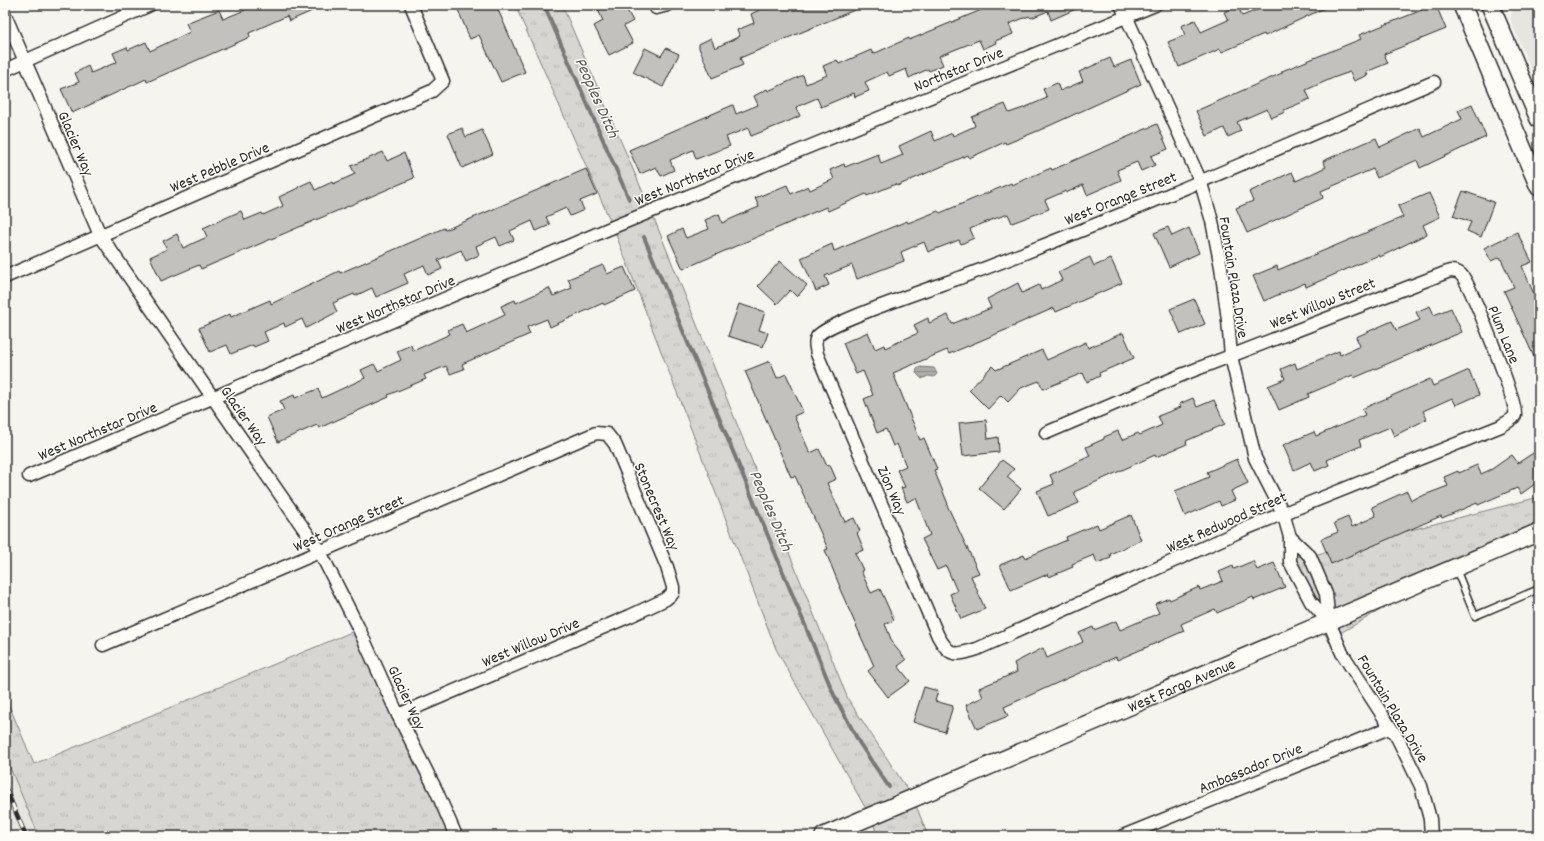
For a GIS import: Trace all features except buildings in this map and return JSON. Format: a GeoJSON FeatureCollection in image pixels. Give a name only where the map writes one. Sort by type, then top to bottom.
{"type":"FeatureCollection","features":[{"type":"Feature","properties":{"kind":"main road"},"geometry":{"type":"LineString","coordinates":[[1462,5],[1500,98],[1539,187]]}},
{"type":"Feature","properties":{"kind":"main road"},"geometry":{"type":"LineString","coordinates":[[1490,5],[1539,119]]}},
{"type":"Feature","properties":{"kind":"main road"},"geometry":{"type":"LineString","coordinates":[[1500,98],[1513,109],[1519,118],[1539,167]]}},
{"type":"Feature","properties":{"kind":"main road","name":"West Fargo Avenue"},"geometry":{"type":"LineString","coordinates":[[824,836],[1539,532]]}},
{"type":"Feature","properties":{"kind":"street"},"geometry":{"type":"LineString","coordinates":[[5,70],[150,5]]}},
{"type":"Feature","properties":{"kind":"street","name":"West Pebble Drive"},"geometry":{"type":"LineString","coordinates":[[5,277],[432,91],[443,81],[411,5]]}},
{"type":"Feature","properties":{"kind":"street","name":"Fountain Plaza Drive"},"geometry":{"type":"LineString","coordinates":[[1121,5],[1200,181],[1212,221],[1221,267],[1231,356],[1255,458],[1283,513],[1290,537],[1290,562],[1311,602],[1328,622],[1342,653],[1398,740],[1421,786],[1430,819],[1431,836]]}},
{"type":"Feature","properties":{"kind":"street","name":"Northstar Drive"},"geometry":{"type":"LineString","coordinates":[[774,160],[1154,5]]}},
{"type":"Feature","properties":{"kind":"street","name":"Glacier Way"},"geometry":{"type":"LineString","coordinates":[[5,15],[100,235],[320,552],[359,629],[398,715],[436,790],[456,836]]}},
{"type":"Feature","properties":{"kind":"street","name":"West Orange Street"},"geometry":{"type":"LineString","coordinates":[[817,336],[822,331],[853,318],[1039,248],[1434,82]]}},
{"type":"Feature","properties":{"kind":"street","name":"West Northstar Drive"},"geometry":{"type":"LineString","coordinates":[[29,476],[612,227],[774,160]]}},
{"type":"Feature","properties":{"kind":"street","name":"West Willow Street"},"geometry":{"type":"LineString","coordinates":[[1046,433],[1231,356],[1429,277],[1450,270],[1455,271]]}},
{"type":"Feature","properties":{"kind":"street","name":"Plum Lane"},"geometry":{"type":"LineString","coordinates":[[1455,271],[1463,277],[1482,320],[1512,396],[1515,414]]}},
{"type":"Feature","properties":{"kind":"street","name":"Zion Way"},"geometry":{"type":"LineString","coordinates":[[817,336],[815,343],[817,354],[938,636],[950,653]]}},
{"type":"Feature","properties":{"kind":"street","name":"West Redwood Street"},"geometry":{"type":"LineString","coordinates":[[950,653],[963,654],[977,649],[1283,513],[1500,426],[1515,414]]}},
{"type":"Feature","properties":{"kind":"street","name":"West Orange Street"},"geometry":{"type":"LineString","coordinates":[[103,645],[596,433],[607,434]]}},
{"type":"Feature","properties":{"kind":"street","name":"Stonecrest Way"},"geometry":{"type":"LineString","coordinates":[[607,434],[615,444],[667,567],[673,586],[673,593]]}},
{"type":"Feature","properties":{"kind":"street","name":"Fountain Plaza Drive"},"geometry":{"type":"LineString","coordinates":[[1290,537],[1310,556],[1326,594],[1328,622]]}},
{"type":"Feature","properties":{"kind":"street","name":"West Willow Drive"},"geometry":{"type":"LineString","coordinates":[[398,715],[630,616],[666,599],[673,593]]}},
{"type":"Feature","properties":{"kind":"street","name":"Ambassador Drive"},"geometry":{"type":"LineString","coordinates":[[1123,836],[1389,728]]}},
{"type":"Feature","properties":{"kind":"lane"},"geometry":{"type":"LineString","coordinates":[[1456,568],[1475,616],[1539,589]]}},
{"type":"Feature","properties":{"kind":"shaded area"},"geometry":{"type":"Polygon","coordinates":[[[1512,5],[1539,5],[1539,88],[1510,19],[1513,8],[1512,5]]]}},
{"type":"Feature","properties":{"kind":"shaded area"},"geometry":{"type":"Polygon","coordinates":[[[920,367],[934,368],[937,374],[934,377],[928,376],[922,379],[916,373],[917,369],[920,367]]]}},
{"type":"Feature","properties":{"kind":"shaded area"},"geometry":{"type":"Polygon","coordinates":[[[5,756],[39,836],[5,836],[5,756]]]}},
{"type":"Feature","properties":{"kind":"green space"},"geometry":{"type":"Polygon","coordinates":[[[515,5],[562,5],[651,211],[848,699],[913,798],[928,836],[878,836],[870,816],[776,649],[613,227],[515,5]]]}},
{"type":"Feature","properties":{"kind":"green space"},"geometry":{"type":"Polygon","coordinates":[[[1539,497],[1539,539],[1417,589],[1335,636],[1342,653],[1329,642],[1290,562],[1290,537],[1310,556],[1539,497]]]}},
{"type":"Feature","properties":{"kind":"green space"},"geometry":{"type":"Polygon","coordinates":[[[359,629],[456,836],[39,836],[5,756],[5,696],[34,764],[359,629]]]}},
{"type":"Feature","properties":{"kind":"waterway","name":"Peoples Ditch"},"geometry":{"type":"LineString","coordinates":[[544,5],[629,199]]}},
{"type":"Feature","properties":{"kind":"waterway","name":"Peoples Ditch"},"geometry":{"type":"LineString","coordinates":[[644,237],[834,695],[860,744],[889,787]]}},
{"type":"Feature","properties":{"kind":"railway"},"geometry":{"type":"LineString","coordinates":[[5,787],[26,836]]}},
{"type":"Feature","properties":{"kind":"railway"},"geometry":{"type":"LineString","coordinates":[[5,828],[8,836]]}}]}
